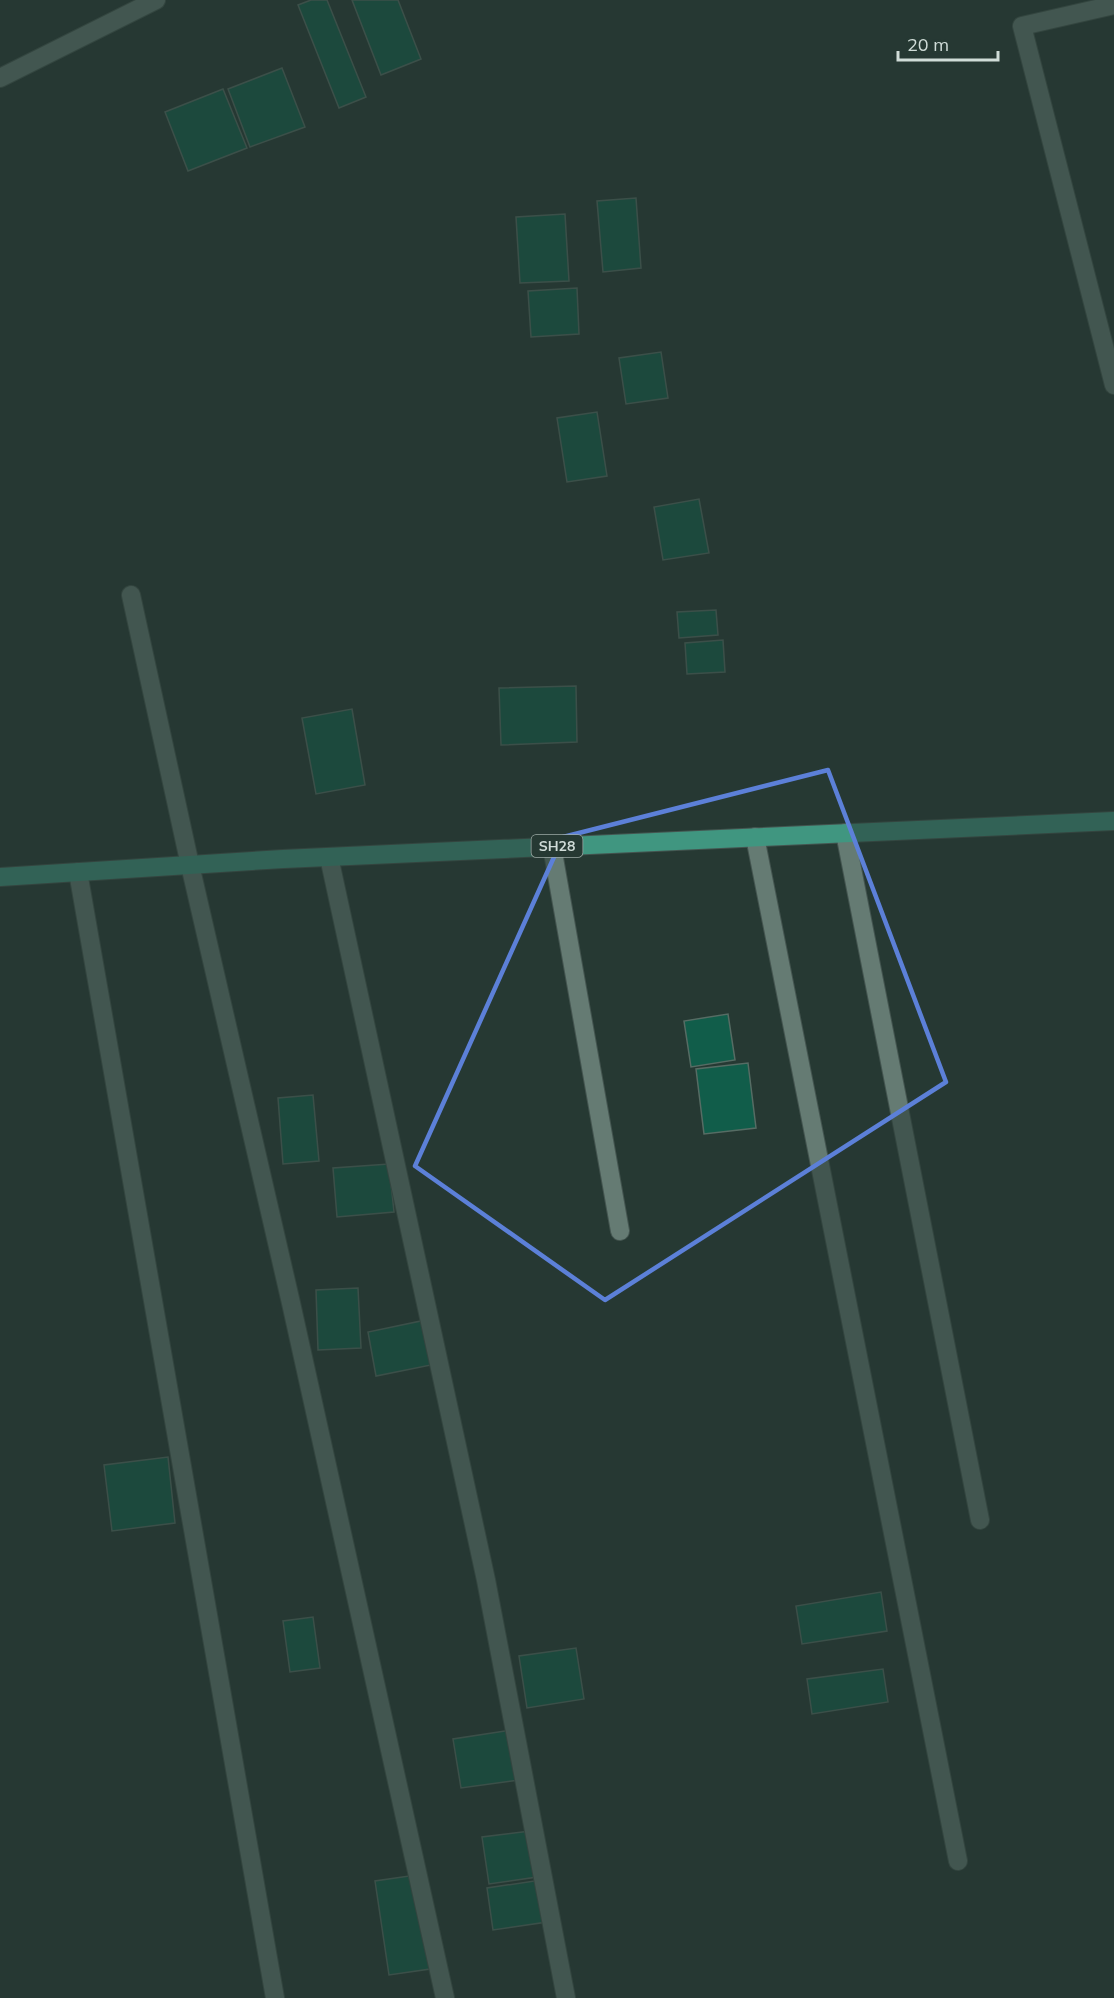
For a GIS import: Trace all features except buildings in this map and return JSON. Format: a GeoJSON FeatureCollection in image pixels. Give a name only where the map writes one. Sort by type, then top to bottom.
{"type":"FeatureCollection","features":[{"type":"Feature","properties":{"kind":"main road","name":"SH28"},"geometry":{"type":"LineString","coordinates":[[0,877],[329,857],[1114,821]]}},
{"type":"Feature","properties":{"kind":"street"},"geometry":{"type":"LineString","coordinates":[[0,78],[156,0]]}},
{"type":"Feature","properties":{"kind":"street"},"geometry":{"type":"LineString","coordinates":[[1114,5],[1022,26],[1114,385]]}},
{"type":"Feature","properties":{"kind":"street"},"geometry":{"type":"LineString","coordinates":[[131,595],[445,1998]]}},
{"type":"Feature","properties":{"kind":"street"},"geometry":{"type":"LineString","coordinates":[[845,833],[980,1520]]}},
{"type":"Feature","properties":{"kind":"street"},"geometry":{"type":"LineString","coordinates":[[755,837],[958,1862]]}},
{"type":"Feature","properties":{"kind":"street"},"geometry":{"type":"LineString","coordinates":[[552,846],[620,1231]]}},
{"type":"Feature","properties":{"kind":"street"},"geometry":{"type":"LineString","coordinates":[[329,857],[484,1569],[566,1998]]}},
{"type":"Feature","properties":{"kind":"street"},"geometry":{"type":"LineString","coordinates":[[78,872],[275,1998]]}},
{"type":"Feature","properties":{"kind":"highlighted area"},"geometry":{"type":"Polygon","coordinates":[[[828,770],[946,1082],[605,1300],[415,1166],[563,837],[828,770]]]}}]}
